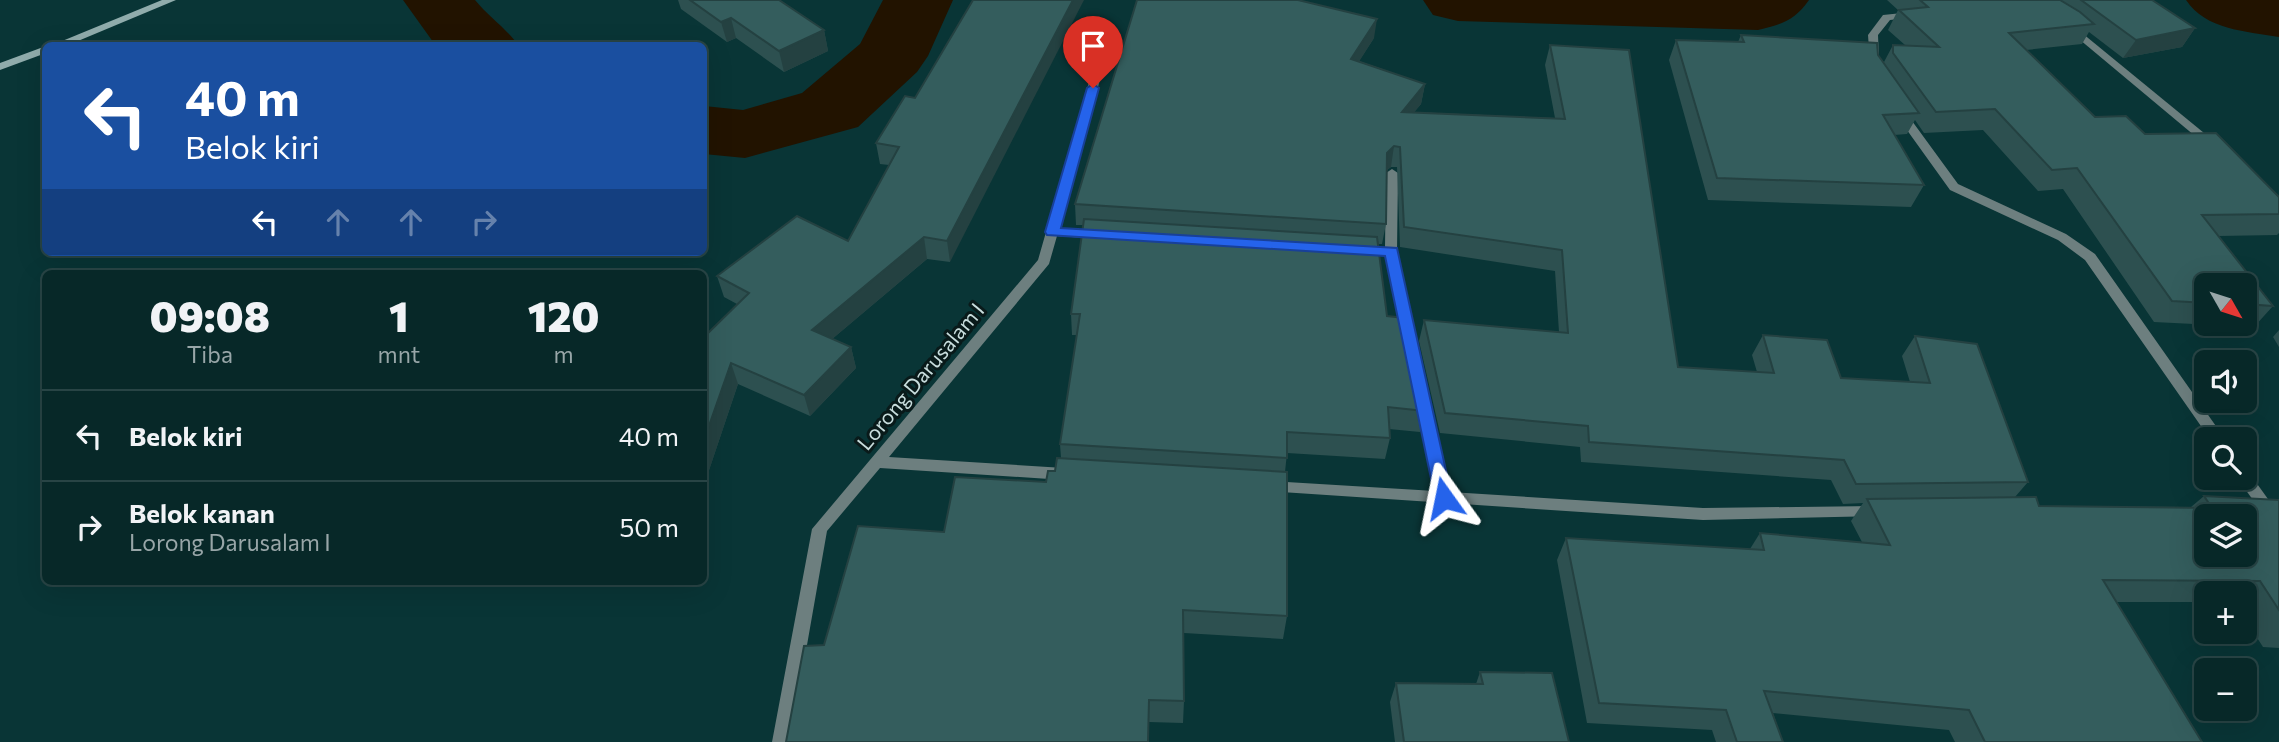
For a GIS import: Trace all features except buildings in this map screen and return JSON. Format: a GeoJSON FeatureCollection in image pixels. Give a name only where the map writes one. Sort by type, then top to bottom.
{"type":"FeatureCollection","features":[{"type":"Feature","properties":{"kind":"main road"},"geometry":{"type":"LineString","coordinates":[[65,42],[171,0]]}},
{"type":"Feature","properties":{"kind":"main road"},"geometry":{"type":"LineString","coordinates":[[0,67],[42,51]]}},
{"type":"Feature","properties":{"kind":"street"},"geometry":{"type":"LineString","coordinates":[[1875,75],[1873,35],[1886,17],[1925,14]]}},
{"type":"Feature","properties":{"kind":"street"},"geometry":{"type":"LineString","coordinates":[[2062,21],[2221,152]]}},
{"type":"Feature","properties":{"kind":"street","name":"Lorong Darusalam I"},"geometry":{"type":"LineString","coordinates":[[781,742],[820,529],[1044,261],[1107,40]]}},
{"type":"Feature","properties":{"kind":"street"},"geometry":{"type":"LineString","coordinates":[[1891,97],[1954,187],[2062,237],[2090,257],[2210,427]]}},
{"type":"Feature","properties":{"kind":"street"},"geometry":{"type":"LineString","coordinates":[[1392,173],[1391,252],[1444,498]]}},
{"type":"Feature","properties":{"kind":"street"},"geometry":{"type":"LineString","coordinates":[[1052,232],[1120,236]]}},
{"type":"Feature","properties":{"kind":"street"},"geometry":{"type":"LineString","coordinates":[[1351,249],[1391,252]]}},
{"type":"Feature","properties":{"kind":"street"},"geometry":{"type":"LineString","coordinates":[[877,462],[1084,475]]}},
{"type":"Feature","properties":{"kind":"street"},"geometry":{"type":"LineString","coordinates":[[1250,486],[1703,514],[1891,512]]}},
{"type":"Feature","properties":{"kind":"street"},"geometry":{"type":"LineString","coordinates":[[2256,490],[2273,510]]}},
{"type":"Feature","properties":{"kind":"waterway"},"geometry":{"type":"LineString","coordinates":[[438,0],[466,36],[476,42]]}},
{"type":"Feature","properties":{"kind":"waterway"},"geometry":{"type":"LineString","coordinates":[[707,130],[745,134],[830,110],[891,56],[918,0]]}},
{"type":"Feature","properties":{"kind":"waterway"},"geometry":{"type":"LineString","coordinates":[[1458,0],[1758,9],[1774,0]]}},
{"type":"Feature","properties":{"kind":"waterway"},"geometry":{"type":"LineString","coordinates":[[2221,0],[2242,9],[2279,15]]}},
{"type":"Feature","properties":{"kind":"route"},"geometry":{"type":"LineString","coordinates":[[1093,88],[1052,232],[1391,252],[1444,498]]}}]}
